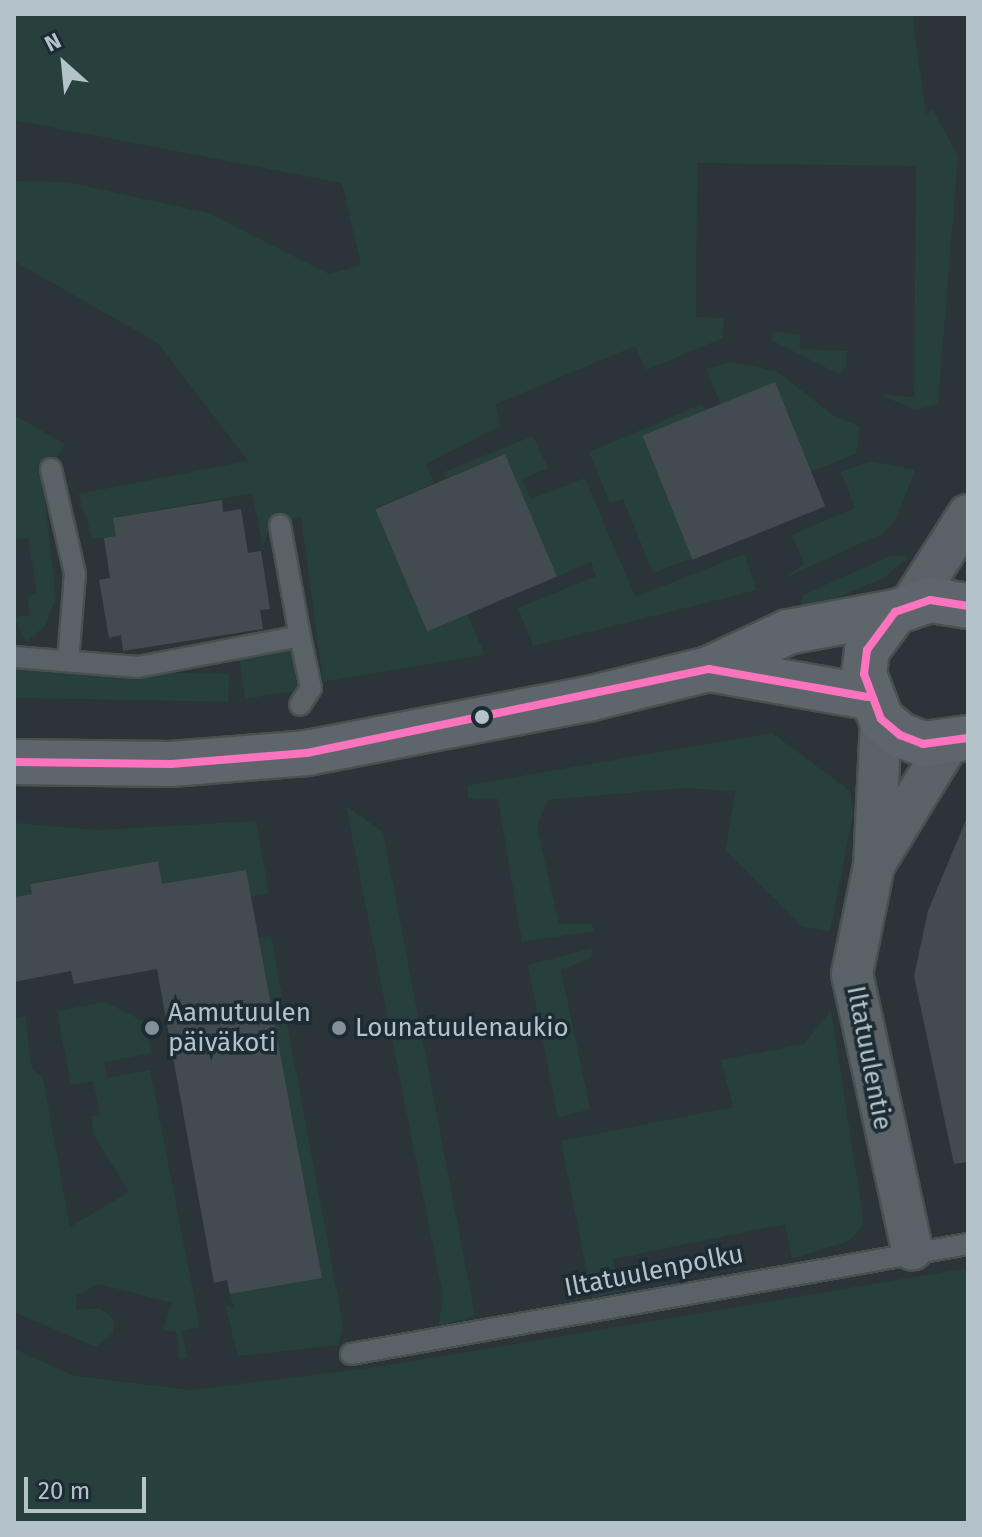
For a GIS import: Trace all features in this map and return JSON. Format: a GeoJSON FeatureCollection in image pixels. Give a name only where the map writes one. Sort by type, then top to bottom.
{"type":"FeatureCollection","features":[{"type":"Feature","properties":{"kind":"street"},"geometry":{"type":"LineString","coordinates":[[874,708],[867,650],[903,608],[968,515]]}},
{"type":"Feature","properties":{"kind":"street"},"geometry":{"type":"LineString","coordinates":[[14,762],[171,764],[307,753],[709,669],[788,632],[903,608],[968,606]]}},
{"type":"Feature","properties":{"kind":"street"},"geometry":{"type":"LineString","coordinates":[[709,669],[874,708],[900,735],[958,741]]}},
{"type":"Feature","properties":{"kind":"street","name":"Iltatuulentie"},"geometry":{"type":"LineString","coordinates":[[874,708],[874,865],[856,939],[856,1012],[912,1250]]}},
{"type":"Feature","properties":{"kind":"street","name":"Iltatuulentie"},"geometry":{"type":"LineString","coordinates":[[874,865],[958,741]]}},
{"type":"Feature","properties":{"kind":"lane"},"geometry":{"type":"LineString","coordinates":[[51,469],[75,574],[68,661]]}},
{"type":"Feature","properties":{"kind":"lane"},"geometry":{"type":"LineString","coordinates":[[280,525],[311,688],[300,705]]}},
{"type":"Feature","properties":{"kind":"lane"},"geometry":{"type":"LineString","coordinates":[[14,657],[138,667],[300,636]]}},
{"type":"Feature","properties":{"kind":"lane","name":"Iltatuulenpolku"},"geometry":{"type":"LineString","coordinates":[[351,1354],[912,1250],[968,1244]]}},
{"type":"Feature","properties":{"kind":"green space"},"geometry":{"type":"Polygon","coordinates":[[[14,14],[912,14],[926,114],[933,110],[958,156],[938,404],[916,410],[880,395],[914,397],[916,166],[697,163],[696,317],[724,318],[723,338],[646,370],[635,346],[496,404],[500,426],[426,464],[434,483],[375,508],[427,630],[467,614],[485,655],[323,682],[301,516],[270,525],[263,547],[252,493],[113,518],[116,536],[93,539],[78,494],[248,461],[158,343],[14,261],[14,181],[67,182],[208,213],[329,274],[361,265],[342,183],[14,120],[14,14]]]}},
{"type":"Feature","properties":{"kind":"green space"},"geometry":{"type":"Polygon","coordinates":[[[773,331],[800,335],[800,349],[847,351],[846,367],[839,374],[771,340],[773,331]]]}},
{"type":"Feature","properties":{"kind":"green space"},"geometry":{"type":"Polygon","coordinates":[[[731,362],[776,371],[833,415],[860,426],[856,454],[812,471],[721,405],[706,369],[731,362]]]}},
{"type":"Feature","properties":{"kind":"green space"},"geometry":{"type":"Polygon","coordinates":[[[702,404],[706,411],[643,437],[693,558],[653,573],[623,499],[610,503],[589,452],[702,404]]]}},
{"type":"Feature","properties":{"kind":"green space"},"geometry":{"type":"Polygon","coordinates":[[[14,415],[65,444],[43,483],[56,597],[46,625],[26,642],[14,617],[30,615],[27,596],[37,594],[28,538],[15,539],[14,415]]]}},
{"type":"Feature","properties":{"kind":"green space"},"geometry":{"type":"Polygon","coordinates":[[[533,436],[548,468],[522,479],[531,499],[585,478],[635,597],[744,554],[757,590],[533,646],[518,608],[596,576],[591,562],[556,577],[505,454],[446,478],[444,472],[533,436]]]}},
{"type":"Feature","properties":{"kind":"green space"},"geometry":{"type":"Polygon","coordinates":[[[870,461],[915,470],[896,520],[882,534],[784,578],[804,564],[792,535],[855,508],[841,472],[870,461]]]}},
{"type":"Feature","properties":{"kind":"green space"},"geometry":{"type":"Polygon","coordinates":[[[892,555],[908,557],[884,578],[799,613],[803,595],[892,555]]]}},
{"type":"Feature","properties":{"kind":"green space"},"geometry":{"type":"Polygon","coordinates":[[[291,648],[298,690],[245,699],[239,656],[291,648]]]}},
{"type":"Feature","properties":{"kind":"green space"},"geometry":{"type":"Polygon","coordinates":[[[14,670],[229,674],[228,702],[14,698],[14,670]]]}},
{"type":"Feature","properties":{"kind":"green space"},"geometry":{"type":"Polygon","coordinates":[[[772,733],[850,791],[853,813],[830,932],[802,926],[725,850],[736,791],[683,788],[548,800],[537,826],[559,924],[592,924],[594,931],[522,942],[498,799],[468,798],[468,785],[772,733]]]}},
{"type":"Feature","properties":{"kind":"green space"},"geometry":{"type":"Polygon","coordinates":[[[346,806],[383,832],[475,1316],[438,1326],[443,1296],[346,806]]]}},
{"type":"Feature","properties":{"kind":"green space"},"geometry":{"type":"Polygon","coordinates":[[[256,821],[269,893],[251,896],[245,870],[162,884],[158,861],[30,883],[32,894],[14,897],[14,823],[99,830],[256,821]]]}},
{"type":"Feature","properties":{"kind":"green space"},"geometry":{"type":"Polygon","coordinates":[[[271,936],[343,1325],[338,1345],[238,1356],[225,1304],[234,1309],[230,1294],[322,1278],[259,937],[271,936]]]}},
{"type":"Feature","properties":{"kind":"green space"},"geometry":{"type":"Polygon","coordinates":[[[593,948],[591,958],[561,970],[590,1109],[558,1118],[528,965],[593,948]]]}},
{"type":"Feature","properties":{"kind":"green space"},"geometry":{"type":"Polygon","coordinates":[[[105,1002],[143,1021],[152,1053],[104,1062],[107,1078],[150,1070],[200,1327],[182,1331],[187,1358],[179,1360],[177,1332],[163,1330],[172,1303],[99,1284],[77,1295],[76,1310],[100,1308],[114,1320],[113,1333],[96,1347],[14,1312],[14,1018],[25,1016],[32,1069],[43,1078],[70,1227],[129,1192],[94,1135],[91,1117],[100,1115],[93,1081],[71,1085],[57,1011],[105,1002]]]}},
{"type":"Feature","properties":{"kind":"green space"},"geometry":{"type":"Polygon","coordinates":[[[831,1010],[864,1224],[849,1241],[792,1259],[785,1224],[613,1259],[619,1292],[592,1298],[561,1141],[733,1107],[721,1060],[804,1044],[831,1010]]]}},
{"type":"Feature","properties":{"kind":"green space"},"geometry":{"type":"Polygon","coordinates":[[[968,1268],[968,1523],[14,1523],[14,1349],[75,1376],[191,1390],[377,1367],[968,1268]]]}},
{"type":"Feature","properties":{"kind":"building"},"geometry":{"type":"Polygon","coordinates":[[[775,382],[825,506],[693,560],[642,436],[775,382]]]}},
{"type":"Feature","properties":{"kind":"building"},"geometry":{"type":"Polygon","coordinates":[[[505,454],[557,576],[427,632],[375,509],[505,454]]]}},
{"type":"Feature","properties":{"kind":"building"},"geometry":{"type":"Polygon","coordinates":[[[222,500],[223,512],[241,509],[248,553],[261,551],[270,609],[260,610],[263,629],[123,651],[121,635],[109,638],[99,580],[110,578],[104,538],[116,536],[113,518],[222,500]]]}},
{"type":"Feature","properties":{"kind":"building"},"geometry":{"type":"Polygon","coordinates":[[[968,815],[968,1162],[954,1164],[914,976],[928,911],[968,815]]]}},
{"type":"Feature","properties":{"kind":"building"},"geometry":{"type":"Polygon","coordinates":[[[158,861],[162,884],[246,870],[322,1278],[230,1294],[227,1280],[214,1283],[157,969],[74,984],[71,971],[14,982],[14,897],[32,894],[30,884],[158,861]]]}},
{"type":"Feature","properties":{"kind":"transit line"},"geometry":{"type":"LineString","coordinates":[[968,606],[930,600],[895,612],[867,650],[864,674],[881,719],[900,735],[923,744],[968,738]]}},
{"type":"Feature","properties":{"kind":"transit line"},"geometry":{"type":"LineString","coordinates":[[14,762],[171,764],[307,753],[709,669],[868,697]]}},
{"type":"Feature","properties":{"kind":"place","name":"Aamutuulen päiväkoti"},"geometry":{"type":"Point","coordinates":[152,1028]}},
{"type":"Feature","properties":{"kind":"place","name":"Lounatuulenaukio"},"geometry":{"type":"Point","coordinates":[339,1028]}}]}
